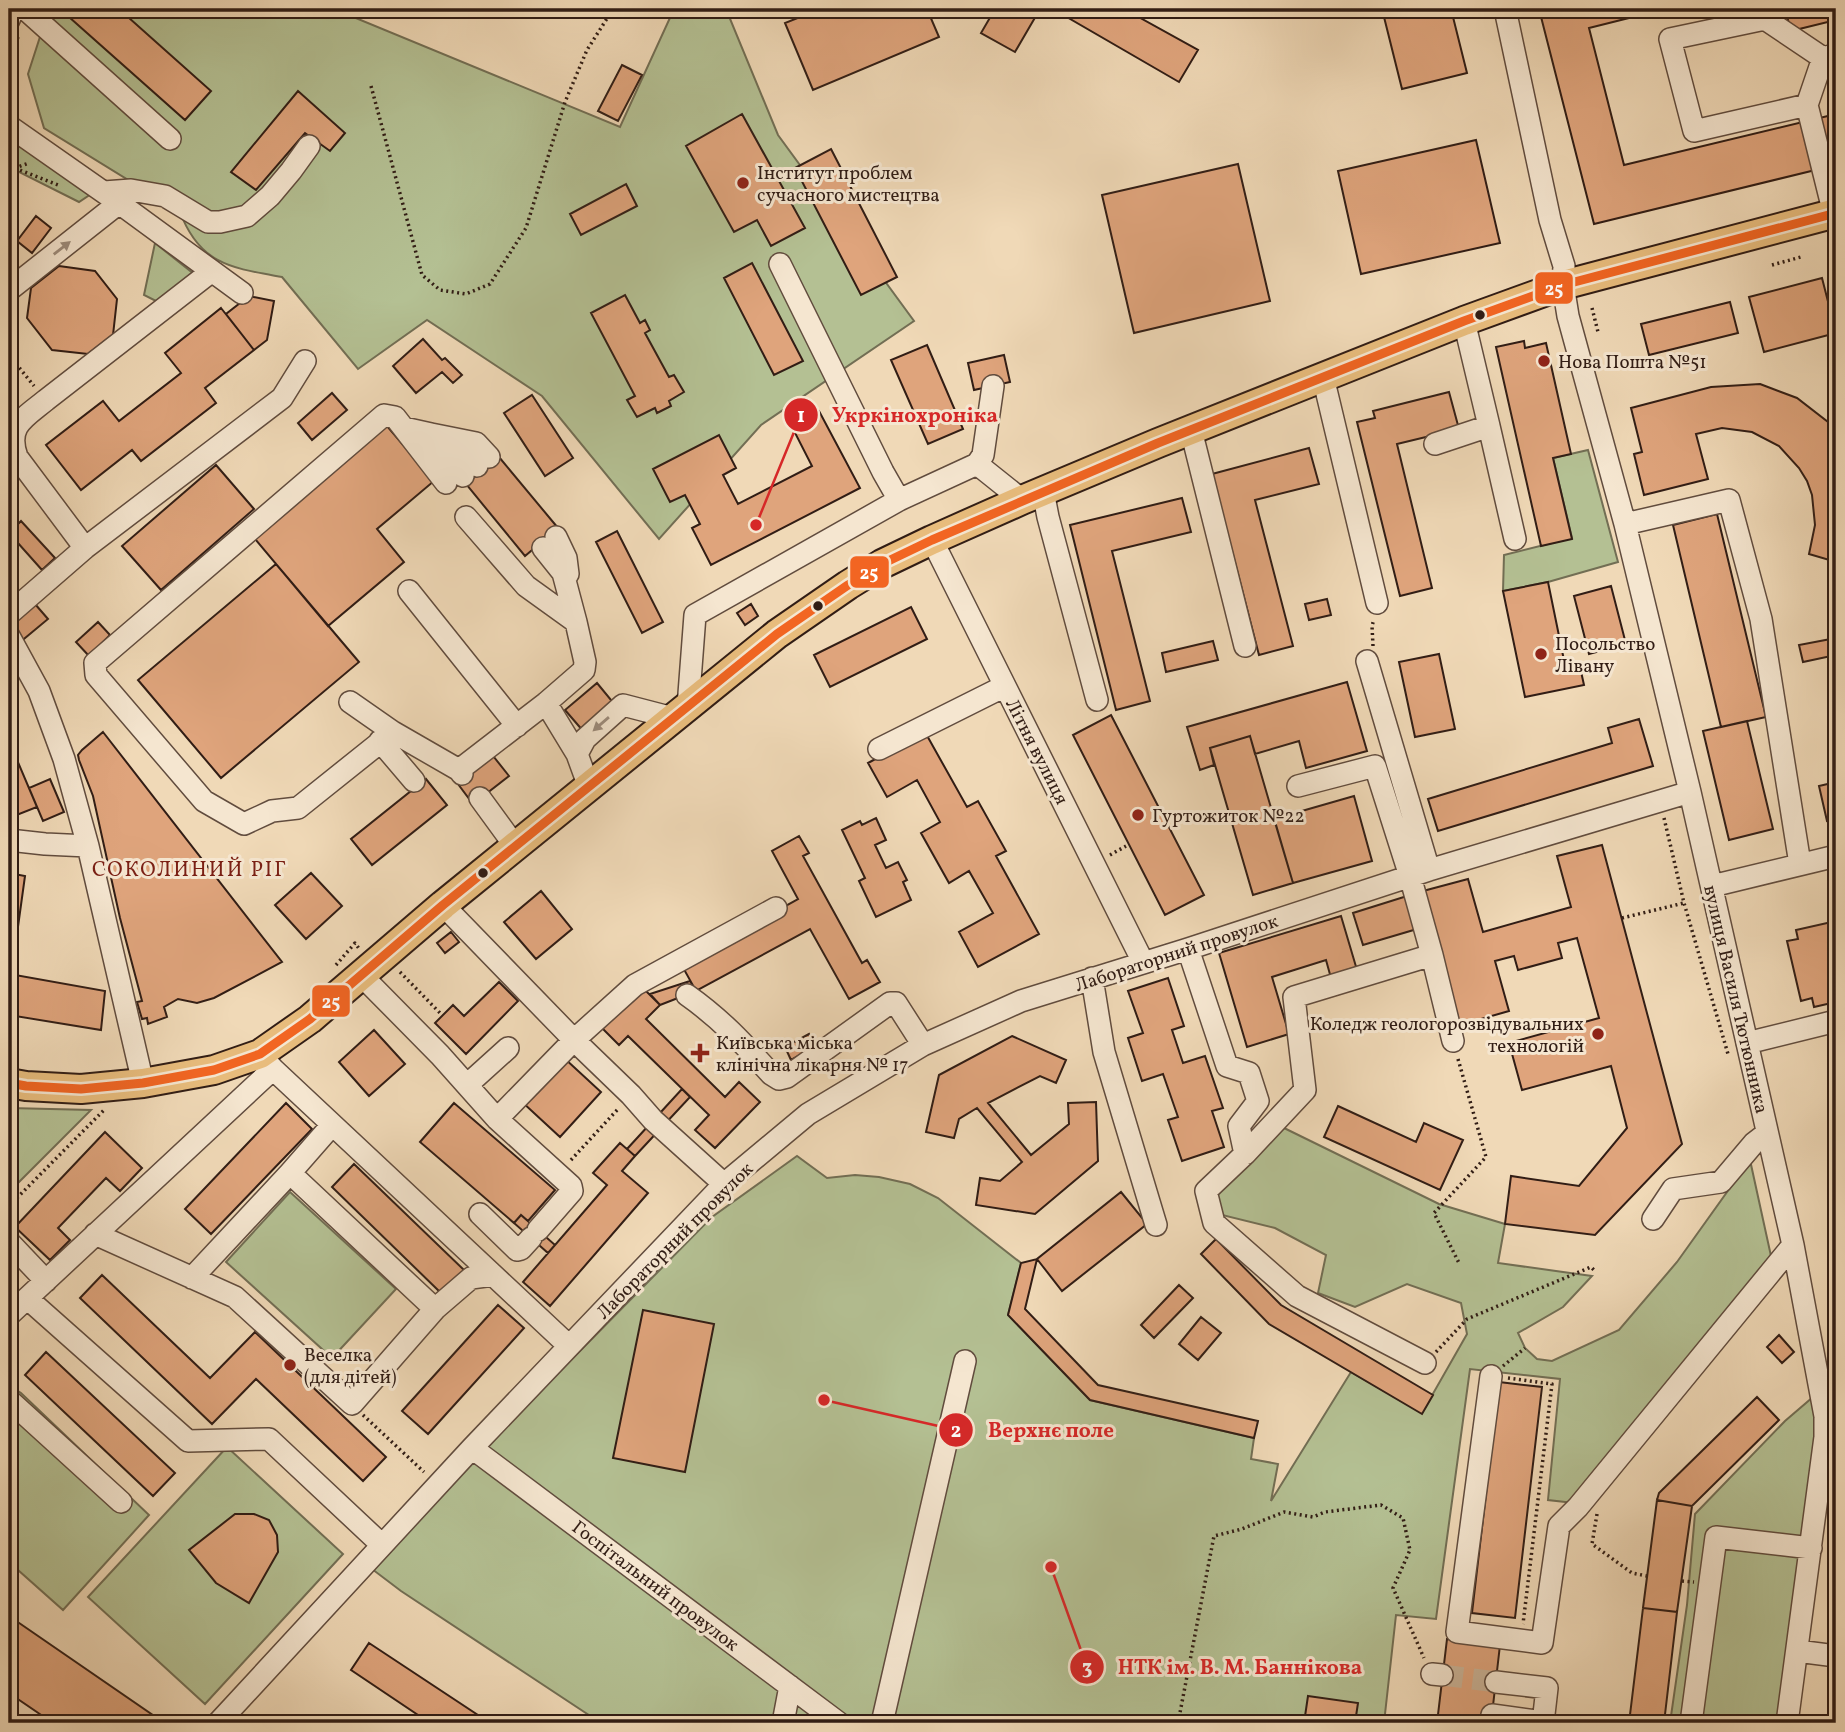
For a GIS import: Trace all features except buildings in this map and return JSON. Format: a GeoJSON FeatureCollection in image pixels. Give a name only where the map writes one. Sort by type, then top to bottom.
{"type":"FeatureCollection","features":[{"type":"Feature","properties":{"kind":"main road"},"geometry":{"type":"LineString","coordinates":[[9,1083],[81,1089],[143,1083],[267,1061],[360,975],[443,905],[777,634],[882,564],[932,540],[1191,430],[1464,321],[1563,285],[1835,214]]}},
{"type":"Feature","properties":{"kind":"street","name":"вулиця Василя Тютюнника"},"geometry":{"type":"LineString","coordinates":[[1505,9],[1550,220],[1564,266],[1563,285],[1568,316],[1625,524],[1690,792],[1830,1418],[1825,1437],[1787,1723]]}},
{"type":"Feature","properties":{"kind":"street"},"geometry":{"type":"LineString","coordinates":[[14,16],[170,139]]}},
{"type":"Feature","properties":{"kind":"street"},"geometry":{"type":"LineString","coordinates":[[1807,105],[1694,131],[1670,39],[1765,19],[1830,56],[1807,105],[1835,214]]}},
{"type":"Feature","properties":{"kind":"street"},"geometry":{"type":"LineString","coordinates":[[9,126],[242,293]]}},
{"type":"Feature","properties":{"kind":"street"},"geometry":{"type":"LineString","coordinates":[[9,290],[112,198],[131,190],[165,196],[208,222],[247,216],[270,196],[309,146]]}},
{"type":"Feature","properties":{"kind":"street"},"geometry":{"type":"LineString","coordinates":[[780,264],[899,500]]}},
{"type":"Feature","properties":{"kind":"street"},"geometry":{"type":"LineString","coordinates":[[85,548],[16,457],[12,444],[14,430],[46,400],[212,271]]}},
{"type":"Feature","properties":{"kind":"street"},"geometry":{"type":"LineString","coordinates":[[1464,321],[1515,539]]}},
{"type":"Feature","properties":{"kind":"street"},"geometry":{"type":"LineString","coordinates":[[9,614],[85,548],[282,398],[305,360]]}},
{"type":"Feature","properties":{"kind":"street"},"geometry":{"type":"LineString","coordinates":[[1323,377],[1377,603]]}},
{"type":"Feature","properties":{"kind":"street"},"geometry":{"type":"LineString","coordinates":[[577,754],[584,739],[623,705],[680,713],[695,615],[899,500],[977,464],[983,455],[993,386]]}},
{"type":"Feature","properties":{"kind":"street"},"geometry":{"type":"LineString","coordinates":[[387,736],[298,808],[272,811],[244,824],[204,801],[96,675],[95,663],[384,415],[395,417],[404,428],[469,470]]}},
{"type":"Feature","properties":{"kind":"street"},"geometry":{"type":"LineString","coordinates":[[1435,444],[1489,426]]}},
{"type":"Feature","properties":{"kind":"street"},"geometry":{"type":"LineString","coordinates":[[404,428],[476,443],[469,470]]}},
{"type":"Feature","properties":{"kind":"street"},"geometry":{"type":"LineString","coordinates":[[1191,430],[1245,646]]}},
{"type":"Feature","properties":{"kind":"street"},"geometry":{"type":"LineString","coordinates":[[431,434],[469,470]]}},
{"type":"Feature","properties":{"kind":"street"},"geometry":{"type":"LineString","coordinates":[[977,464],[1033,495],[1048,517],[1097,700]]}},
{"type":"Feature","properties":{"kind":"street"},"geometry":{"type":"LineString","coordinates":[[1625,524],[1729,500],[1761,619],[1800,864]]}},
{"type":"Feature","properties":{"kind":"street"},"geometry":{"type":"LineString","coordinates":[[466,517],[526,586],[574,613]]}},
{"type":"Feature","properties":{"kind":"street","name":"Літня вулиця"},"geometry":{"type":"LineString","coordinates":[[932,540],[1143,962]]}},
{"type":"Feature","properties":{"kind":"street"},"geometry":{"type":"LineString","coordinates":[[387,736],[461,772],[584,670],[585,662],[563,573],[544,548]]}},
{"type":"Feature","properties":{"kind":"street"},"geometry":{"type":"LineString","coordinates":[[409,591],[517,726]]}},
{"type":"Feature","properties":{"kind":"street"},"geometry":{"type":"LineString","coordinates":[[9,636],[39,691],[64,759],[88,846],[143,1083]]}},
{"type":"Feature","properties":{"kind":"street"},"geometry":{"type":"LineString","coordinates":[[1367,661],[1419,873],[1432,955],[1453,1041]]}},
{"type":"Feature","properties":{"kind":"street"},"geometry":{"type":"LineString","coordinates":[[879,749],[1005,686]]}},
{"type":"Feature","properties":{"kind":"street"},"geometry":{"type":"LineString","coordinates":[[351,702],[387,736],[414,781]]}},
{"type":"Feature","properties":{"kind":"street"},"geometry":{"type":"LineString","coordinates":[[546,703],[577,754],[589,787]]}},
{"type":"Feature","properties":{"kind":"street"},"geometry":{"type":"LineString","coordinates":[[1297,786],[1375,766],[1419,873]]}},
{"type":"Feature","properties":{"kind":"street","name":"Лабораторний провулок"},"geometry":{"type":"LineString","coordinates":[[218,1723],[472,1448],[724,1184],[808,1114],[923,1045],[1021,1000],[1188,949],[1419,873],[1690,792]]}},
{"type":"Feature","properties":{"kind":"street"},"geometry":{"type":"LineString","coordinates":[[480,798],[515,846]]}},
{"type":"Feature","properties":{"kind":"street"},"geometry":{"type":"LineString","coordinates":[[9,840],[88,846]]}},
{"type":"Feature","properties":{"kind":"street"},"geometry":{"type":"LineString","coordinates":[[1712,886],[1836,856]]}},
{"type":"Feature","properties":{"kind":"street"},"geometry":{"type":"LineString","coordinates":[[443,905],[653,1120],[724,1184]]}},
{"type":"Feature","properties":{"kind":"street"},"geometry":{"type":"LineString","coordinates":[[497,1119],[574,1040],[635,985],[776,908]]}},
{"type":"Feature","properties":{"kind":"street"},"geometry":{"type":"LineString","coordinates":[[1188,949],[1227,1066],[1249,1073],[1258,1101],[1239,1126],[1245,1154]]}},
{"type":"Feature","properties":{"kind":"street"},"geometry":{"type":"LineString","coordinates":[[1425,1363],[1297,1296],[1214,1223],[1206,1191],[1305,1090],[1294,997],[1432,955]]}},
{"type":"Feature","properties":{"kind":"street"},"geometry":{"type":"LineString","coordinates":[[656,972],[734,1032],[771,1074],[779,1079],[787,1077],[890,1003],[895,1003],[923,1045]]}},
{"type":"Feature","properties":{"kind":"street"},"geometry":{"type":"LineString","coordinates":[[360,975],[440,1055],[497,1119],[571,1186],[572,1191],[521,1249],[517,1250],[480,1214]]}},
{"type":"Feature","properties":{"kind":"street"},"geometry":{"type":"LineString","coordinates":[[1092,978],[1104,1052],[1156,1225]]}},
{"type":"Feature","properties":{"kind":"street"},"geometry":{"type":"LineString","coordinates":[[1747,1043],[1836,1021]]}},
{"type":"Feature","properties":{"kind":"street"},"geometry":{"type":"LineString","coordinates":[[467,1085],[508,1048]]}},
{"type":"Feature","properties":{"kind":"street"},"geometry":{"type":"LineString","coordinates":[[9,1315],[34,1288],[95,1234],[267,1061],[569,1346]]}},
{"type":"Feature","properties":{"kind":"street"},"geometry":{"type":"LineString","coordinates":[[192,1278],[332,1125]]}},
{"type":"Feature","properties":{"kind":"street"},"geometry":{"type":"LineString","coordinates":[[1653,1219],[1673,1189],[1721,1182],[1754,1143],[1768,1133]]}},
{"type":"Feature","properties":{"kind":"street"},"geometry":{"type":"LineString","coordinates":[[290,1173],[435,1309]]}},
{"type":"Feature","properties":{"kind":"street"},"geometry":{"type":"LineString","coordinates":[[95,1234],[235,1297],[352,1404],[435,1309],[471,1278],[493,1275]]}},
{"type":"Feature","properties":{"kind":"street"},"geometry":{"type":"LineString","coordinates":[[9,1242],[34,1288],[188,1441],[269,1439],[382,1545]]}},
{"type":"Feature","properties":{"kind":"street"},"geometry":{"type":"LineString","coordinates":[[1491,1376],[1457,1632],[1542,1643],[1559,1526],[1578,1507],[1793,1245]]}},
{"type":"Feature","properties":{"kind":"street"},"geometry":{"type":"LineString","coordinates":[[882,1723],[965,1361]]}},
{"type":"Feature","properties":{"kind":"street"},"geometry":{"type":"LineString","coordinates":[[9,1400],[121,1502]]}},
{"type":"Feature","properties":{"kind":"street","name":"Госпітальний провулок"},"geometry":{"type":"LineString","coordinates":[[472,1448],[839,1723]]}},
{"type":"Feature","properties":{"kind":"street"},"geometry":{"type":"LineString","coordinates":[[1691,1723],[1716,1537],[1811,1548]]}},
{"type":"Feature","properties":{"kind":"street"},"geometry":{"type":"LineString","coordinates":[[1797,1651],[1836,1656]]}},
{"type":"Feature","properties":{"kind":"street"},"geometry":{"type":"LineString","coordinates":[[1492,1715],[1543,1723],[1547,1688],[1496,1682]]}},
{"type":"Feature","properties":{"kind":"street"},"geometry":{"type":"LineString","coordinates":[[783,1723],[790,1686]]}},
{"type":"Feature","properties":{"kind":"path"},"geometry":{"type":"LineString","coordinates":[[371,86],[422,275],[440,290],[466,294],[490,284],[526,228],[565,102],[587,50],[613,9]]}},
{"type":"Feature","properties":{"kind":"path"},"geometry":{"type":"LineString","coordinates":[[9,65],[14,16]]}},
{"type":"Feature","properties":{"kind":"path"},"geometry":{"type":"LineString","coordinates":[[9,158],[15,168],[58,186],[67,181]]}},
{"type":"Feature","properties":{"kind":"path"},"geometry":{"type":"LineString","coordinates":[[15,168],[34,161]]}},
{"type":"Feature","properties":{"kind":"path"},"geometry":{"type":"LineString","coordinates":[[1772,265],[1801,257]]}},
{"type":"Feature","properties":{"kind":"path"},"geometry":{"type":"LineString","coordinates":[[1592,309],[1598,332]]}},
{"type":"Feature","properties":{"kind":"path"},"geometry":{"type":"LineString","coordinates":[[9,355],[25,376]]}},
{"type":"Feature","properties":{"kind":"path"},"geometry":{"type":"LineString","coordinates":[[1367,661],[1374,643],[1372,626],[1377,603]]}},
{"type":"Feature","properties":{"kind":"path"},"geometry":{"type":"LineString","coordinates":[[1622,918],[1684,903],[1663,817]]}},
{"type":"Feature","properties":{"kind":"path"},"geometry":{"type":"LineString","coordinates":[[330,972],[355,943]]}},
{"type":"Feature","properties":{"kind":"path"},"geometry":{"type":"LineString","coordinates":[[406,978],[441,1014]]}},
{"type":"Feature","properties":{"kind":"path"},"geometry":{"type":"LineString","coordinates":[[1453,1041],[1486,1157],[1434,1213],[1459,1263]]}},
{"type":"Feature","properties":{"kind":"path"},"geometry":{"type":"LineString","coordinates":[[558,1175],[631,1095]]}},
{"type":"Feature","properties":{"kind":"path"},"geometry":{"type":"LineString","coordinates":[[9,1206],[109,1105]]}},
{"type":"Feature","properties":{"kind":"path"},"geometry":{"type":"LineString","coordinates":[[1425,1363],[1467,1319],[1591,1267],[1596,1272]]}},
{"type":"Feature","properties":{"kind":"path"},"geometry":{"type":"LineString","coordinates":[[1491,1376],[1525,1348]]}},
{"type":"Feature","properties":{"kind":"path"},"geometry":{"type":"LineString","coordinates":[[1491,1376],[1552,1384],[1521,1640]]}},
{"type":"Feature","properties":{"kind":"path"},"geometry":{"type":"LineString","coordinates":[[352,1404],[438,1485]]}},
{"type":"Feature","properties":{"kind":"path"},"geometry":{"type":"LineString","coordinates":[[1178,1723],[1214,1536],[1241,1529],[1284,1511],[1313,1517],[1381,1505],[1403,1518],[1410,1550],[1393,1588],[1419,1650],[1437,1674]]}},
{"type":"Feature","properties":{"kind":"path"},"geometry":{"type":"LineString","coordinates":[[1591,1544],[1632,1573],[1647,1576]]}},
{"type":"Feature","properties":{"kind":"path"},"geometry":{"type":"LineString","coordinates":[[1682,1581],[1689,1582]]}},
{"type":"Feature","properties":{"kind":"green space"},"geometry":{"type":"Polygon","coordinates":[[[49,9],[334,9],[620,127],[674,9],[726,9],[778,135],[914,321],[761,425],[659,539],[542,396],[427,320],[358,369],[282,277],[220,261],[197,243],[180,212],[44,128],[28,74],[49,9]]]}},
{"type":"Feature","properties":{"kind":"green space"},"geometry":{"type":"Polygon","coordinates":[[[9,129],[97,190],[79,202],[9,167],[9,129]]]}},
{"type":"Feature","properties":{"kind":"green space"},"geometry":{"type":"Polygon","coordinates":[[[155,243],[194,274],[158,302],[144,295],[155,243]]]}},
{"type":"Feature","properties":{"kind":"green space"},"geometry":{"type":"Polygon","coordinates":[[[1588,450],[1618,562],[1548,582],[1503,591],[1504,555],[1572,538],[1553,458],[1588,450]]]}},
{"type":"Feature","properties":{"kind":"green space"},"geometry":{"type":"Polygon","coordinates":[[[9,1108],[91,1110],[9,1192],[9,1108]]]}},
{"type":"Feature","properties":{"kind":"green space"},"geometry":{"type":"Polygon","coordinates":[[[1282,1127],[1439,1204],[1505,1224],[1498,1263],[1592,1276],[1563,1307],[1518,1333],[1525,1348],[1537,1359],[1552,1361],[1619,1330],[1677,1262],[1750,1160],[1771,1256],[1574,1503],[1548,1500],[1560,1379],[1470,1369],[1436,1619],[1396,1615],[1384,1723],[601,1723],[401,1591],[368,1566],[712,1217],[797,1156],[827,1178],[855,1175],[879,1177],[910,1184],[938,1198],[1021,1263],[1008,1315],[1090,1400],[1254,1438],[1251,1459],[1278,1464],[1271,1501],[1351,1372],[1422,1413],[1467,1334],[1461,1303],[1407,1284],[1355,1307],[1318,1293],[1326,1255],[1275,1228],[1222,1215],[1216,1193],[1282,1127]]]}},
{"type":"Feature","properties":{"kind":"green space"},"geometry":{"type":"Polygon","coordinates":[[[290,1192],[396,1289],[332,1358],[226,1262],[290,1192]]]}},
{"type":"Feature","properties":{"kind":"green space"},"geometry":{"type":"Polygon","coordinates":[[[9,1385],[21,1393],[149,1515],[63,1610],[9,1562],[9,1385]]]}},
{"type":"Feature","properties":{"kind":"green space"},"geometry":{"type":"Polygon","coordinates":[[[1813,1397],[1816,1422],[1814,1486],[1779,1723],[1670,1723],[1687,1605],[1695,1514],[1785,1421],[1813,1397]]]}},
{"type":"Feature","properties":{"kind":"green space"},"geometry":{"type":"Polygon","coordinates":[[[227,1447],[343,1554],[205,1704],[88,1597],[227,1447]]]}},
{"type":"Feature","properties":{"kind":"tunnel"},"geometry":{"type":"LineString","coordinates":[[1442,1675],[1496,1682]]}},
{"type":"Feature","properties":{"kind":"transit line","name":"25"},"geometry":{"type":"LineString","coordinates":[[9,1083],[81,1089],[143,1083],[214,1070],[260,1054],[310,1019],[443,905],[777,634],[882,564],[932,540],[1158,443],[1464,321],[1563,285],[1836,213]]}},
{"type":"Feature","properties":{"kind":"place","name":"Інститут проблем сучасного мистецтва"},"geometry":{"type":"Point","coordinates":[743,183]}},
{"type":"Feature","properties":{"kind":"place","name":"Нова Пошта №51"},"geometry":{"type":"Point","coordinates":[1544,361]}},
{"type":"Feature","properties":{"kind":"place","name":"Укркінохроніка"},"geometry":{"type":"Point","coordinates":[756,525]}},
{"type":"Feature","properties":{"kind":"place","name":"Посольство Лівану"},"geometry":{"type":"Point","coordinates":[1541,654]}},
{"type":"Feature","properties":{"kind":"place","name":"Гуртожиток №22"},"geometry":{"type":"Point","coordinates":[1138,815]}},
{"type":"Feature","properties":{"kind":"place","name":"Коледж геологорозвідувальних технологій"},"geometry":{"type":"Point","coordinates":[1598,1034]}},
{"type":"Feature","properties":{"kind":"place","name":"Київська міська клінічна лікарня № 17"},"geometry":{"type":"Point","coordinates":[700,1053]}},
{"type":"Feature","properties":{"kind":"place","name":"Веселка (для дітей)"},"geometry":{"type":"Point","coordinates":[290,1365]}},
{"type":"Feature","properties":{"kind":"place","name":"Верхнє поле"},"geometry":{"type":"Point","coordinates":[824,1400]}},
{"type":"Feature","properties":{"kind":"place","name":"НТК ім. В. М. Баннікова"},"geometry":{"type":"Point","coordinates":[1051,1567]}},
{"type":"Feature","properties":{"kind":"district","name":"СОКОЛИНИЙ РІГ"},"geometry":{"type":"Point","coordinates":[190,869]}}]}
